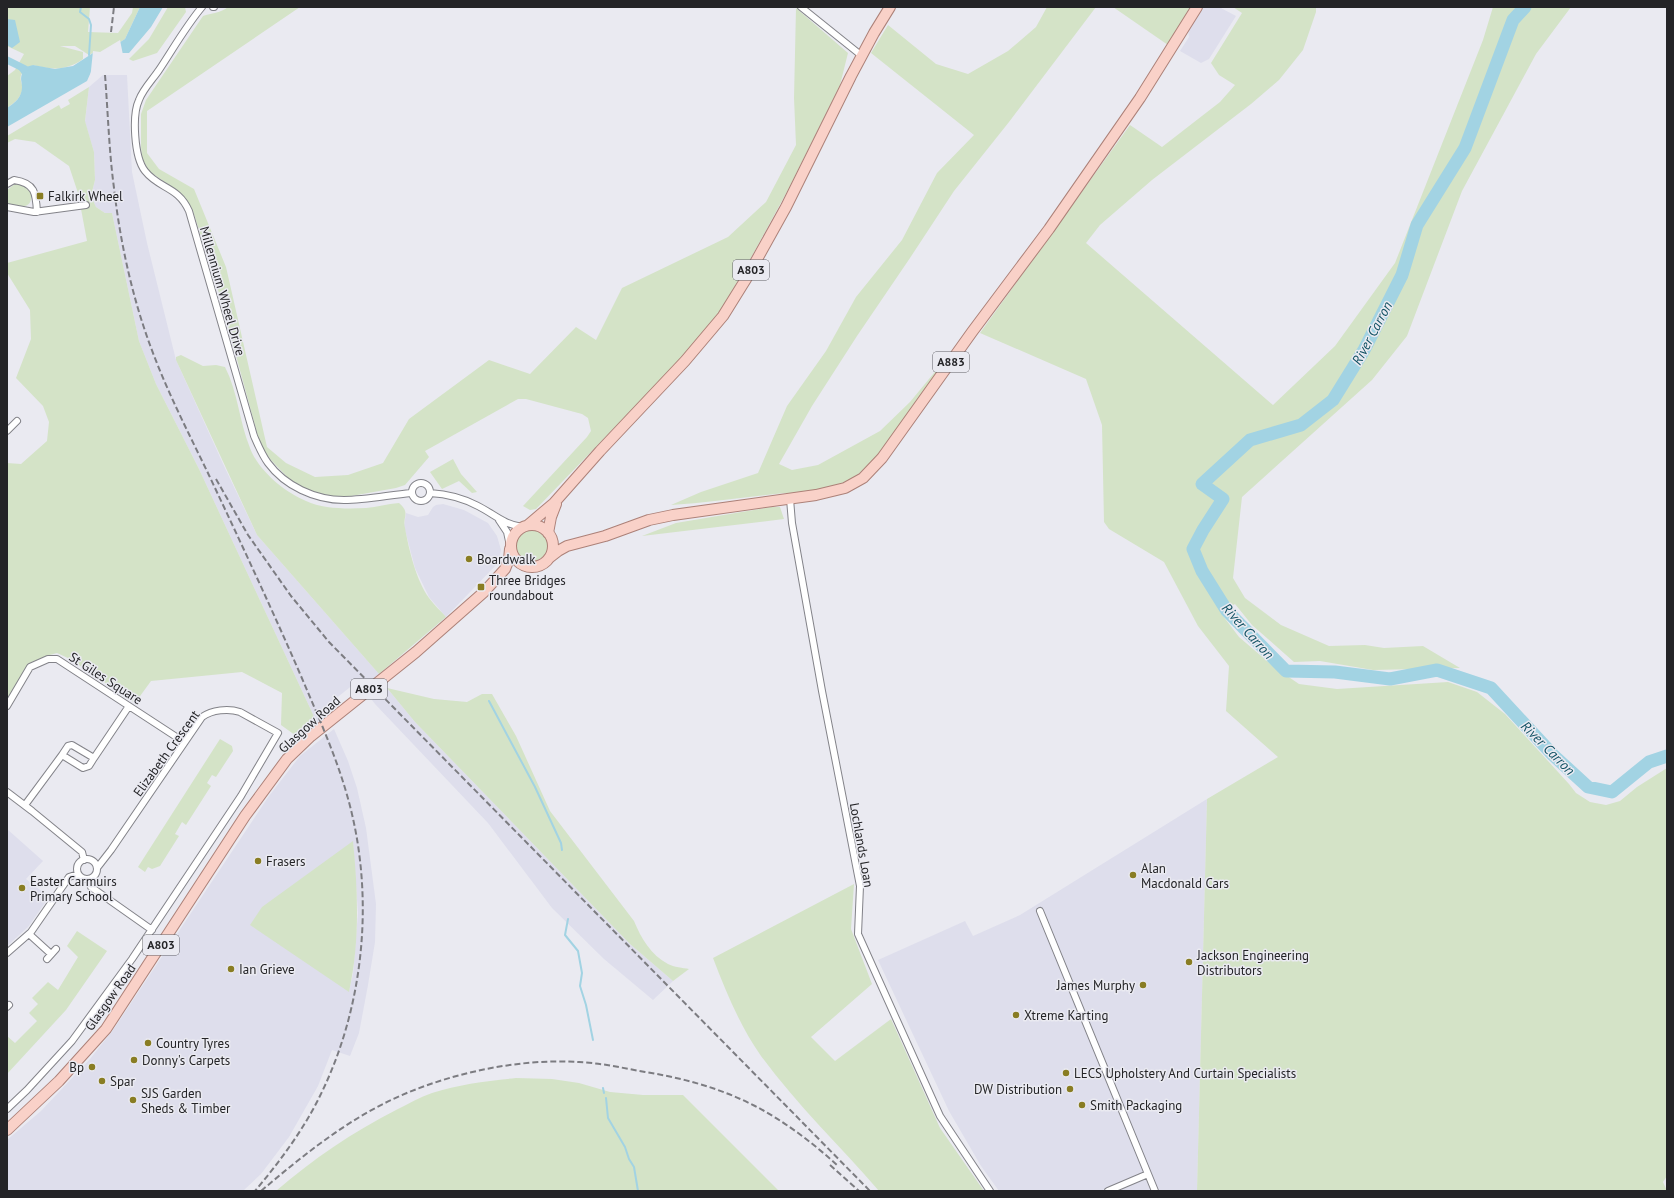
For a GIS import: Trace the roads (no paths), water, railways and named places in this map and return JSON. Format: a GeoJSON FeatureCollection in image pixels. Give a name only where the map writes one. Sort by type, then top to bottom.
{"type":"FeatureCollection","features":[{"type":"Feature","properties":{"kind":"main road","name":"A803"},"geometry":{"type":"LineString","coordinates":[[525,526],[541,515],[560,497],[600,451],[685,361],[723,316],[746,279],[786,207],[862,56],[890,7]]}},
{"type":"Feature","properties":{"kind":"main road","name":"A883"},"geometry":{"type":"LineString","coordinates":[[586,542],[649,520],[673,514],[790,499],[845,488],[863,478],[882,458],[1110,142],[1144,92],[1197,7]]}},
{"type":"Feature","properties":{"kind":"main road","name":"A803"},"geometry":{"type":"LineString","coordinates":[[550,535],[552,512],[560,497]]}},
{"type":"Feature","properties":{"kind":"main road"},"geometry":{"type":"LineString","coordinates":[[525,526],[539,526],[550,535],[568,542],[586,542],[562,548],[544,564],[536,567],[524,566],[515,559],[510,547],[514,535],[525,526]]}},
{"type":"Feature","properties":{"kind":"main road"},"geometry":{"type":"LineString","coordinates":[[549,558],[553,545],[550,535]]}},
{"type":"Feature","properties":{"kind":"main road","name":"A803"},"geometry":{"type":"LineString","coordinates":[[498,577],[507,564],[510,547]]}},
{"type":"Feature","properties":{"kind":"main road","name":"A803"},"geometry":{"type":"LineString","coordinates":[[498,577],[510,569],[524,566]]}},
{"type":"Feature","properties":{"kind":"main road","name":"Glasgow Road"},"geometry":{"type":"LineString","coordinates":[[7,1130],[59,1081],[106,1029],[261,793],[288,759],[299,747],[416,652],[468,607],[498,577]]}},
{"type":"Feature","properties":{"kind":"street","name":"Millennium Wheel Drive"},"geometry":{"type":"LineString","coordinates":[[202,7],[138,100],[136,121],[137,152],[144,170],[153,179],[181,197],[189,210],[254,436],[268,464],[278,474],[301,490],[314,495],[330,499],[344,500],[411,493]]}},
{"type":"Feature","properties":{"kind":"street"},"geometry":{"type":"LineString","coordinates":[[801,7],[862,56]]}},
{"type":"Feature","properties":{"kind":"street"},"geometry":{"type":"LineString","coordinates":[[7,184],[14,180],[29,184],[33,188],[36,198],[37,212]]}},
{"type":"Feature","properties":{"kind":"street"},"geometry":{"type":"LineString","coordinates":[[7,208],[37,212],[86,205]]}},
{"type":"Feature","properties":{"kind":"street"},"geometry":{"type":"LineString","coordinates":[[7,420],[15,424],[7,431]]}},
{"type":"Feature","properties":{"kind":"street"},"geometry":{"type":"LineString","coordinates":[[419,483],[427,485],[430,493],[428,498],[422,501],[414,498],[411,493],[412,487],[419,483]]}},
{"type":"Feature","properties":{"kind":"street"},"geometry":{"type":"LineString","coordinates":[[430,493],[449,495],[467,501],[499,520],[525,526]]}},
{"type":"Feature","properties":{"kind":"street","name":"Lochlands Loan"},"geometry":{"type":"LineString","coordinates":[[790,499],[792,523],[822,691],[860,886],[858,934],[940,1116],[990,1191]]}},
{"type":"Feature","properties":{"kind":"street"},"geometry":{"type":"LineString","coordinates":[[499,520],[506,532],[510,547]]}},
{"type":"Feature","properties":{"kind":"street","name":"St Giles Square"},"geometry":{"type":"LineString","coordinates":[[7,706],[30,667],[48,659],[57,659],[184,742]]}},
{"type":"Feature","properties":{"kind":"street"},"geometry":{"type":"LineString","coordinates":[[62,755],[83,768],[89,766],[129,706]]}},
{"type":"Feature","properties":{"kind":"street","name":"Elizabeth Crescent"},"geometry":{"type":"LineString","coordinates":[[97,868],[202,717],[208,713],[234,710],[247,715],[278,733]]}},
{"type":"Feature","properties":{"kind":"street","name":"Glasgow Road"},"geometry":{"type":"LineString","coordinates":[[7,1109],[27,1090],[72,1041],[152,930],[241,796],[278,733]]}},
{"type":"Feature","properties":{"kind":"street"},"geometry":{"type":"LineString","coordinates":[[25,805],[68,746],[72,745],[94,758]]}},
{"type":"Feature","properties":{"kind":"street"},"geometry":{"type":"LineString","coordinates":[[7,792],[82,852],[84,860]]}},
{"type":"Feature","properties":{"kind":"street"},"geometry":{"type":"LineString","coordinates":[[202,854],[214,863]]}},
{"type":"Feature","properties":{"kind":"street"},"geometry":{"type":"LineString","coordinates":[[84,860],[94,862],[97,868],[94,876],[89,879],[83,878],[78,874],[79,864],[84,860]]}},
{"type":"Feature","properties":{"kind":"street"},"geometry":{"type":"LineString","coordinates":[[7,953],[29,934],[69,877],[78,874]]}},
{"type":"Feature","properties":{"kind":"street"},"geometry":{"type":"LineString","coordinates":[[89,879],[91,887],[152,930]]}},
{"type":"Feature","properties":{"kind":"street"},"geometry":{"type":"LineString","coordinates":[[1040,911],[1155,1191]]}},
{"type":"Feature","properties":{"kind":"street"},"geometry":{"type":"LineString","coordinates":[[29,934],[49,957],[56,949]]}},
{"type":"Feature","properties":{"kind":"street"},"geometry":{"type":"LineString","coordinates":[[1108,1191],[1148,1174]]}},
{"type":"Feature","properties":{"kind":"water"},"geometry":{"type":"Polygon","coordinates":[[[140,7],[163,7],[151,27],[129,53],[122,53],[91,72],[87,81],[7,127],[7,108],[18,99],[22,91],[22,74],[17,67],[18,63],[26,67],[33,65],[55,69],[73,66],[93,53],[100,55],[125,39],[140,7]]]}},
{"type":"Feature","properties":{"kind":"water"},"geometry":{"type":"Polygon","coordinates":[[[7,19],[15,20],[20,42],[12,48],[7,45],[7,19]]]}},
{"type":"Feature","properties":{"kind":"waterway"},"geometry":{"type":"LineString","coordinates":[[81,7],[80,12],[89,19],[91,25],[89,55]]}},
{"type":"Feature","properties":{"kind":"waterway","name":"River Carron"},"geometry":{"type":"LineString","coordinates":[[1525,7],[1513,20],[1465,148],[1417,225],[1402,275],[1364,350],[1333,400],[1301,425],[1250,440],[1202,484],[1223,499],[1203,530],[1193,549],[1202,571],[1227,611],[1286,671],[1335,672],[1390,679],[1437,670],[1491,688],[1553,755],[1588,787],[1612,792],[1649,762],[1667,756]]}},
{"type":"Feature","properties":{"kind":"waterway"},"geometry":{"type":"LineString","coordinates":[[7,60],[25,69]]}},
{"type":"Feature","properties":{"kind":"waterway"},"geometry":{"type":"LineString","coordinates":[[489,701],[535,787],[561,843],[562,850]]}},
{"type":"Feature","properties":{"kind":"waterway"},"geometry":{"type":"LineString","coordinates":[[568,919],[565,935],[578,951],[582,973],[580,986],[586,1005],[593,1040]]}},
{"type":"Feature","properties":{"kind":"waterway"},"geometry":{"type":"LineString","coordinates":[[603,1088],[604,1093]]}},
{"type":"Feature","properties":{"kind":"waterway"},"geometry":{"type":"LineString","coordinates":[[606,1098],[608,1118],[625,1147],[629,1159],[634,1167],[638,1191]]}},
{"type":"Feature","properties":{"kind":"railway"},"geometry":{"type":"LineString","coordinates":[[111,32],[114,7]]}},
{"type":"Feature","properties":{"kind":"railway"},"geometry":{"type":"LineString","coordinates":[[105,75],[111,160],[123,248],[132,288],[144,326],[156,361],[184,425],[268,603],[323,728],[346,790],[358,844],[362,884],[363,924],[353,1003],[342,1041],[328,1078],[311,1113],[285,1153],[255,1191]]}},
{"type":"Feature","properties":{"kind":"railway"},"geometry":{"type":"LineString","coordinates":[[216,479],[248,535],[291,596],[329,642],[870,1191]]}},
{"type":"Feature","properties":{"kind":"railway"},"geometry":{"type":"LineString","coordinates":[[261,1191],[335,1133],[366,1113],[405,1094],[453,1077],[478,1071],[504,1066],[555,1061],[612,1066],[673,1077],[715,1089],[755,1106],[777,1118],[837,1165]]}},
{"type":"Feature","properties":{"kind":"railway"},"geometry":{"type":"LineString","coordinates":[[830,1165],[859,1191]]}},
{"type":"Feature","properties":{"kind":"place","name":"Falkirk Wheel"},"geometry":{"type":"Point","coordinates":[40,196]}},
{"type":"Feature","properties":{"kind":"place","name":"Boardwalk"},"geometry":{"type":"Point","coordinates":[469,559]}},
{"type":"Feature","properties":{"kind":"place","name":"Three Bridges roundabout"},"geometry":{"type":"Point","coordinates":[481,587]}},
{"type":"Feature","properties":{"kind":"place","name":"Frasers"},"geometry":{"type":"Point","coordinates":[258,861]}},
{"type":"Feature","properties":{"kind":"place","name":"Alan Macdonald Cars"},"geometry":{"type":"Point","coordinates":[1133,875]}},
{"type":"Feature","properties":{"kind":"place","name":"Easter Carmuirs Primary School"},"geometry":{"type":"Point","coordinates":[22,888]}},
{"type":"Feature","properties":{"kind":"place","name":"Jackson Engineering Distributors"},"geometry":{"type":"Point","coordinates":[1189,962]}},
{"type":"Feature","properties":{"kind":"place","name":"Ian Grieve"},"geometry":{"type":"Point","coordinates":[231,969]}},
{"type":"Feature","properties":{"kind":"place","name":"James Murphy"},"geometry":{"type":"Point","coordinates":[1143,985]}},
{"type":"Feature","properties":{"kind":"place","name":"Xtreme Karting"},"geometry":{"type":"Point","coordinates":[1016,1015]}},
{"type":"Feature","properties":{"kind":"place","name":"Country Tyres"},"geometry":{"type":"Point","coordinates":[148,1043]}},
{"type":"Feature","properties":{"kind":"place","name":"Donny's Carpets"},"geometry":{"type":"Point","coordinates":[134,1060]}},
{"type":"Feature","properties":{"kind":"place","name":"Bp"},"geometry":{"type":"Point","coordinates":[92,1067]}},
{"type":"Feature","properties":{"kind":"place","name":"LECS Upholstery And Curtain Specialists"},"geometry":{"type":"Point","coordinates":[1066,1073]}},
{"type":"Feature","properties":{"kind":"place","name":"Spar"},"geometry":{"type":"Point","coordinates":[102,1081]}},
{"type":"Feature","properties":{"kind":"place","name":"DW Distribution"},"geometry":{"type":"Point","coordinates":[1070,1089]}},
{"type":"Feature","properties":{"kind":"place","name":"SJS Garden Sheds & Timber"},"geometry":{"type":"Point","coordinates":[133,1100]}},
{"type":"Feature","properties":{"kind":"place","name":"Smith Packaging"},"geometry":{"type":"Point","coordinates":[1082,1105]}}]}
